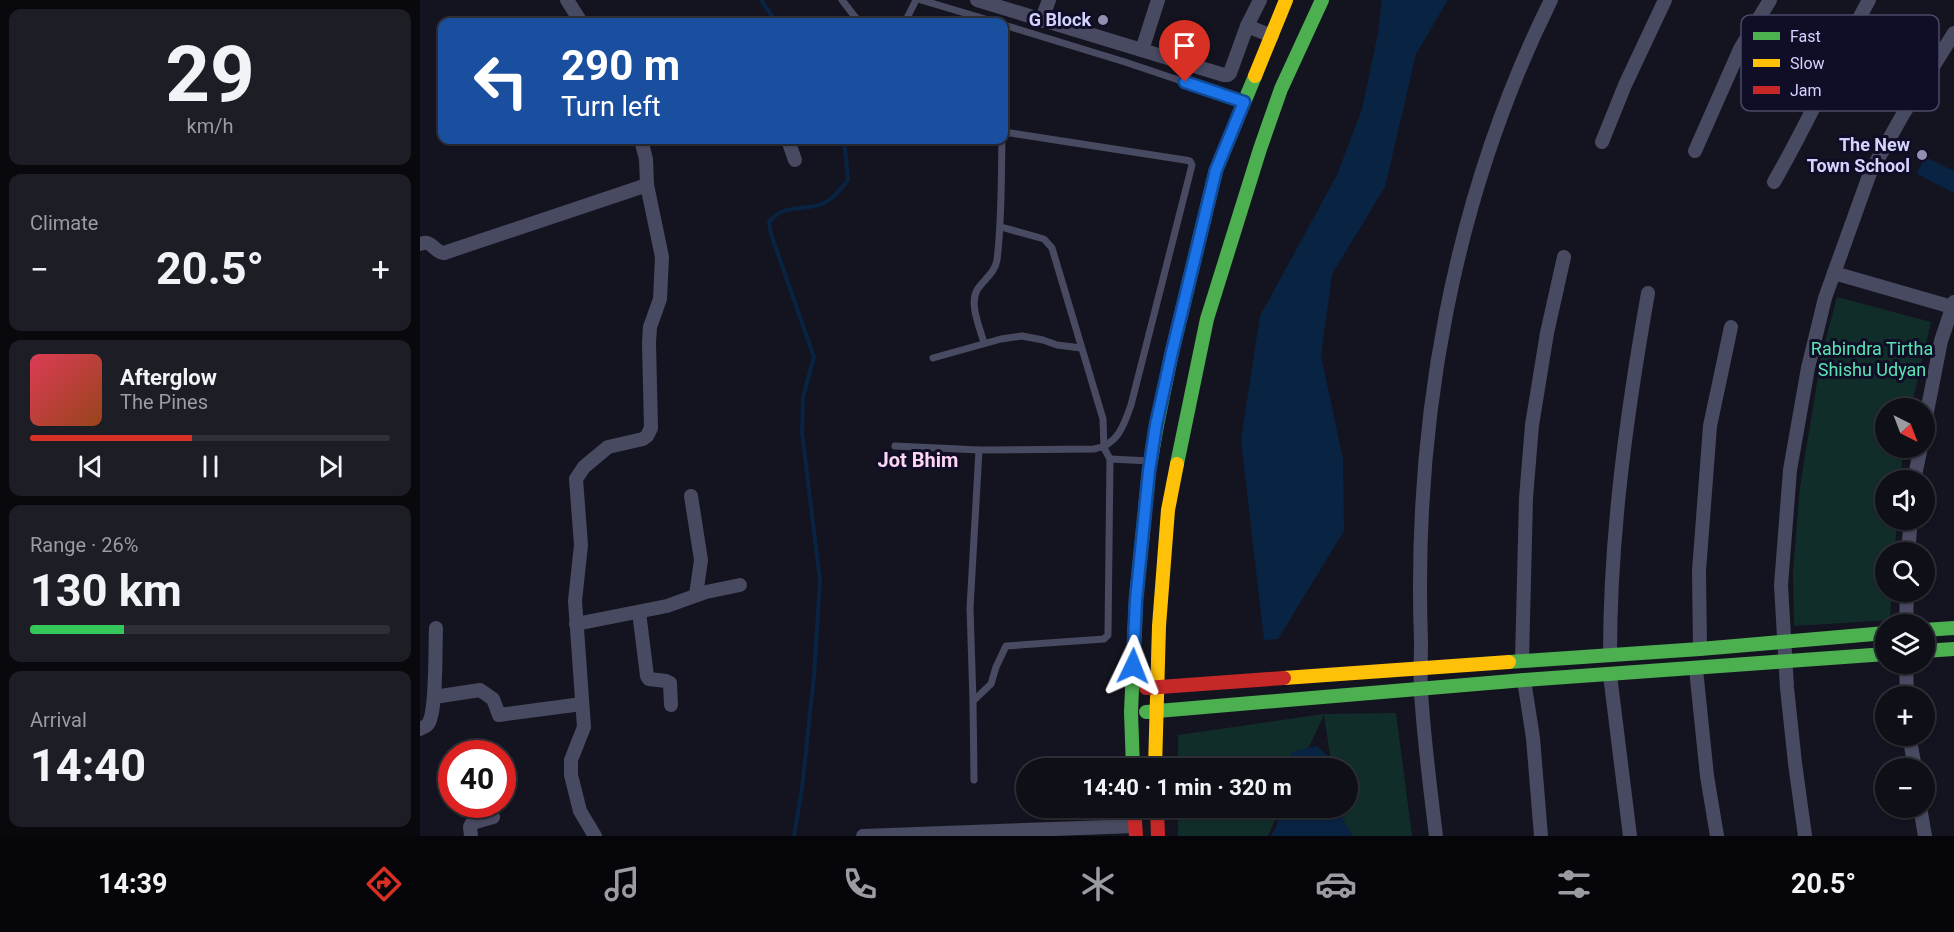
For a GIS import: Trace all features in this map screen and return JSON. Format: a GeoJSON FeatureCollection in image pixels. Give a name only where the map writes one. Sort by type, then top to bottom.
{"type":"FeatureCollection","features":[{"type":"Feature","properties":{"kind":"street"},"geometry":{"type":"LineString","coordinates":[[567,0],[578,18]]}},
{"type":"Feature","properties":{"kind":"street"},"geometry":{"type":"LineString","coordinates":[[977,0],[1224,75],[1228,75],[1260,0]]}},
{"type":"Feature","properties":{"kind":"street"},"geometry":{"type":"LineString","coordinates":[[1041,21],[1049,0]]}},
{"type":"Feature","properties":{"kind":"street"},"geometry":{"type":"LineString","coordinates":[[1142,50],[1158,0]]}},
{"type":"Feature","properties":{"kind":"street"},"geometry":{"type":"LineString","coordinates":[[1133,758],[1131,712],[1136,600],[1150,461],[1172,352],[1216,170],[1286,0]]}},
{"type":"Feature","properties":{"kind":"street"},"geometry":{"type":"LineString","coordinates":[[1155,758],[1159,626],[1168,510],[1207,319],[1245,194],[1281,89],[1322,0]]}},
{"type":"Feature","properties":{"kind":"street"},"geometry":{"type":"LineString","coordinates":[[1436,836],[1420,690],[1421,505],[1429,423],[1446,309],[1470,209],[1499,119],[1551,0]]}},
{"type":"Feature","properties":{"kind":"street"},"geometry":{"type":"LineString","coordinates":[[1602,142],[1625,85],[1665,0]]}},
{"type":"Feature","properties":{"kind":"street"},"geometry":{"type":"LineString","coordinates":[[1761,15],[1770,0]]}},
{"type":"Feature","properties":{"kind":"street"},"geometry":{"type":"LineString","coordinates":[[1861,15],[1869,0]]}},
{"type":"Feature","properties":{"kind":"street"},"geometry":{"type":"LineString","coordinates":[[1247,26],[1272,36]]}},
{"type":"Feature","properties":{"kind":"street"},"geometry":{"type":"LineString","coordinates":[[1939,57],[1954,33]]}},
{"type":"Feature","properties":{"kind":"street"},"geometry":{"type":"LineString","coordinates":[[1695,151],[1741,47]]}},
{"type":"Feature","properties":{"kind":"street"},"geometry":{"type":"LineString","coordinates":[[1774,182],[1812,111]]}},
{"type":"Feature","properties":{"kind":"street"},"geometry":{"type":"LineString","coordinates":[[1805,836],[1795,763],[1781,585],[1790,470],[1808,368],[1825,298],[1870,173],[1905,111]]}},
{"type":"Feature","properties":{"kind":"street"},"geometry":{"type":"LineString","coordinates":[[590,834],[580,811],[571,775],[571,760],[584,727],[576,624],[576,581],[581,563],[582,545],[576,479],[584,467],[608,447],[643,439],[651,428],[649,342],[650,327],[660,300],[662,257],[647,185],[646,159],[642,144]]}},
{"type":"Feature","properties":{"kind":"street"},"geometry":{"type":"LineString","coordinates":[[789,144],[795,160]]}},
{"type":"Feature","properties":{"kind":"street"},"geometry":{"type":"LineString","coordinates":[[420,244],[427,242],[444,253],[647,185]]}},
{"type":"Feature","properties":{"kind":"street"},"geometry":{"type":"LineString","coordinates":[[1522,661],[1526,498],[1533,425],[1546,333],[1564,257]]}},
{"type":"Feature","properties":{"kind":"street"},"geometry":{"type":"LineString","coordinates":[[1834,273],[1953,304],[1941,341],[1930,398]]}},
{"type":"Feature","properties":{"kind":"street"},"geometry":{"type":"LineString","coordinates":[[1610,655],[1613,573],[1624,445],[1632,380],[1648,293]]}},
{"type":"Feature","properties":{"kind":"street"},"geometry":{"type":"LineString","coordinates":[[1701,649],[1699,571],[1710,426],[1731,327]]}},
{"type":"Feature","properties":{"kind":"street"},"geometry":{"type":"LineString","coordinates":[[691,496],[701,560],[696,595]]}},
{"type":"Feature","properties":{"kind":"street"},"geometry":{"type":"LineString","coordinates":[[576,624],[667,606],[696,595],[740,585]]}},
{"type":"Feature","properties":{"kind":"street"},"geometry":{"type":"LineString","coordinates":[[639,612],[647,676],[649,679],[670,683],[671,705]]}},
{"type":"Feature","properties":{"kind":"street"},"geometry":{"type":"LineString","coordinates":[[420,729],[430,720],[434,697],[436,628]]}},
{"type":"Feature","properties":{"kind":"street"},"geometry":{"type":"LineString","coordinates":[[1935,629],[1954,628]]}},
{"type":"Feature","properties":{"kind":"street"},"geometry":{"type":"LineString","coordinates":[[1132,688],[1701,649],[1875,634]]}},
{"type":"Feature","properties":{"kind":"street"},"geometry":{"type":"LineString","coordinates":[[1935,650],[1954,649]]}},
{"type":"Feature","properties":{"kind":"street"},"geometry":{"type":"LineString","coordinates":[[1131,712],[1156,712],[1524,680],[1875,655]]}},
{"type":"Feature","properties":{"kind":"street"},"geometry":{"type":"LineString","coordinates":[[1696,669],[1707,776],[1717,836]]}},
{"type":"Feature","properties":{"kind":"street"},"geometry":{"type":"LineString","coordinates":[[1610,675],[1630,836]]}},
{"type":"Feature","properties":{"kind":"street"},"geometry":{"type":"LineString","coordinates":[[1524,680],[1533,738],[1541,836]]}},
{"type":"Feature","properties":{"kind":"street"},"geometry":{"type":"LineString","coordinates":[[434,697],[480,690],[493,699],[499,715],[582,704]]}},
{"type":"Feature","properties":{"kind":"street"},"geometry":{"type":"LineString","coordinates":[[471,836],[472,824],[490,818]]}},
{"type":"Feature","properties":{"kind":"street"},"geometry":{"type":"LineString","coordinates":[[1157,818],[1158,836]]}},
{"type":"Feature","properties":{"kind":"street"},"geometry":{"type":"LineString","coordinates":[[1922,818],[1925,836]]}},
{"type":"Feature","properties":{"kind":"street"},"geometry":{"type":"LineString","coordinates":[[863,836],[1135,831]]}},
{"type":"Feature","properties":{"kind":"lane"},"geometry":{"type":"LineString","coordinates":[[842,0],[856,18]]}},
{"type":"Feature","properties":{"kind":"lane"},"geometry":{"type":"LineString","coordinates":[[907,18],[916,0]]}},
{"type":"Feature","properties":{"kind":"lane"},"geometry":{"type":"LineString","coordinates":[[921,0],[982,18]]}},
{"type":"Feature","properties":{"kind":"lane"},"geometry":{"type":"LineString","coordinates":[[1008,26],[1244,102]]}},
{"type":"Feature","properties":{"kind":"lane"},"geometry":{"type":"LineString","coordinates":[[896,446],[1080,451],[1104,448],[1119,434],[1125,424],[1192,165],[1190,161],[1008,133]]}},
{"type":"Feature","properties":{"kind":"lane"},"geometry":{"type":"LineString","coordinates":[[984,344],[973,302],[976,291],[997,264],[1001,227],[1002,144]]}},
{"type":"Feature","properties":{"kind":"lane"},"geometry":{"type":"LineString","coordinates":[[973,701],[991,684],[1006,646],[1104,639],[1108,634],[1110,459],[1104,448],[1103,419],[1052,248],[1044,240],[1001,227]]}},
{"type":"Feature","properties":{"kind":"lane"},"geometry":{"type":"LineString","coordinates":[[933,358],[1022,336],[1057,345],[1081,348]]}},
{"type":"Feature","properties":{"kind":"lane"},"geometry":{"type":"LineString","coordinates":[[974,780],[970,608],[979,450]]}},
{"type":"Feature","properties":{"kind":"lane"},"geometry":{"type":"LineString","coordinates":[[1110,459],[1150,461]]}},
{"type":"Feature","properties":{"kind":"green space","name":"Rabindra Tirtha Shishu Udyan"},"geometry":{"type":"Polygon","coordinates":[[[1837,297],[1931,322],[1913,398],[1875,398],[1875,458],[1903,458],[1901,470],[1875,470],[1875,530],[1896,530],[1896,542],[1875,542],[1875,602],[1891,602],[1890,614],[1875,614],[1875,621],[1794,626],[1793,571],[1800,487],[1821,358],[1837,297]]]}},
{"type":"Feature","properties":{"kind":"green space"},"geometry":{"type":"Polygon","coordinates":[[[1396,713],[1412,836],[1353,836],[1342,818],[1358,818],[1358,758],[1330,758],[1324,715],[1304,758],[1178,758],[1178,735],[1324,714],[1396,713]]]}},
{"type":"Feature","properties":{"kind":"green space"},"geometry":{"type":"Polygon","coordinates":[[[1178,818],[1276,818],[1268,836],[1178,836],[1178,818]]]}},
{"type":"Feature","properties":{"kind":"water"},"geometry":{"type":"Polygon","coordinates":[[[1382,0],[1448,0],[1416,54],[1385,187],[1332,274],[1321,356],[1343,459],[1344,531],[1278,639],[1264,640],[1241,440],[1260,316],[1337,175],[1362,109],[1378,33],[1382,0]]]}},
{"type":"Feature","properties":{"kind":"water"},"geometry":{"type":"Polygon","coordinates":[[[1925,157],[1954,171],[1954,193],[1917,174],[1925,157]]]}},
{"type":"Feature","properties":{"kind":"water"},"geometry":{"type":"Polygon","coordinates":[[[1317,746],[1329,758],[1289,758],[1292,752],[1317,746]]]}},
{"type":"Feature","properties":{"kind":"water"},"geometry":{"type":"Polygon","coordinates":[[[1278,818],[1342,818],[1353,836],[1271,836],[1278,818]]]}},
{"type":"Feature","properties":{"kind":"waterway"},"geometry":{"type":"LineString","coordinates":[[761,0],[773,18]]}},
{"type":"Feature","properties":{"kind":"waterway"},"geometry":{"type":"LineString","coordinates":[[794,836],[802,788],[814,676],[820,581],[802,432],[803,397],[814,357],[771,234],[769,222],[790,209],[821,204],[831,199],[839,191],[848,180],[844,144]]}},
{"type":"Feature","properties":{"kind":"traffic: fast"},"geometry":{"type":"LineString","coordinates":[[1177,464],[1207,319],[1260,149],[1281,89],[1322,0]]}},
{"type":"Feature","properties":{"kind":"traffic: fast"},"geometry":{"type":"LineString","coordinates":[[1133,758],[1131,712],[1136,600],[1149,471],[1157,425],[1172,352],[1216,170],[1255,76]]}},
{"type":"Feature","properties":{"kind":"traffic: fast"},"geometry":{"type":"LineString","coordinates":[[1935,629],[1954,628]]}},
{"type":"Feature","properties":{"kind":"traffic: fast"},"geometry":{"type":"LineString","coordinates":[[1509,662],[1875,634]]}},
{"type":"Feature","properties":{"kind":"traffic: fast"},"geometry":{"type":"LineString","coordinates":[[1935,650],[1954,649]]}},
{"type":"Feature","properties":{"kind":"traffic: fast"},"geometry":{"type":"LineString","coordinates":[[1146,712],[1524,680],[1875,655]]}},
{"type":"Feature","properties":{"kind":"traffic: slow"},"geometry":{"type":"LineString","coordinates":[[1255,76],[1286,0]]}},
{"type":"Feature","properties":{"kind":"traffic: slow"},"geometry":{"type":"LineString","coordinates":[[1155,758],[1159,626],[1168,510],[1177,464]]}},
{"type":"Feature","properties":{"kind":"traffic: slow"},"geometry":{"type":"LineString","coordinates":[[1284,678],[1509,662]]}},
{"type":"Feature","properties":{"kind":"traffic: jam"},"geometry":{"type":"LineString","coordinates":[[1146,688],[1284,678]]}},
{"type":"Feature","properties":{"kind":"traffic: jam"},"geometry":{"type":"LineString","coordinates":[[1135,818],[1136,836]]}},
{"type":"Feature","properties":{"kind":"traffic: jam"},"geometry":{"type":"LineString","coordinates":[[1157,818],[1158,836]]}},
{"type":"Feature","properties":{"kind":"place","name":"G Block"},"geometry":{"type":"Point","coordinates":[1103,20]}},
{"type":"Feature","properties":{"kind":"place","name":"The New Town School"},"geometry":{"type":"Point","coordinates":[1922,155]}},
{"type":"Feature","properties":{"kind":"district","name":"Jot Bhim"},"geometry":{"type":"Point","coordinates":[918,460]}},
{"type":"Feature","properties":{"kind":"route"},"geometry":{"type":"LineString","coordinates":[[1133,666],[1136,600],[1156,425],[1216,170],[1244,102],[1185,82]]}}]}
